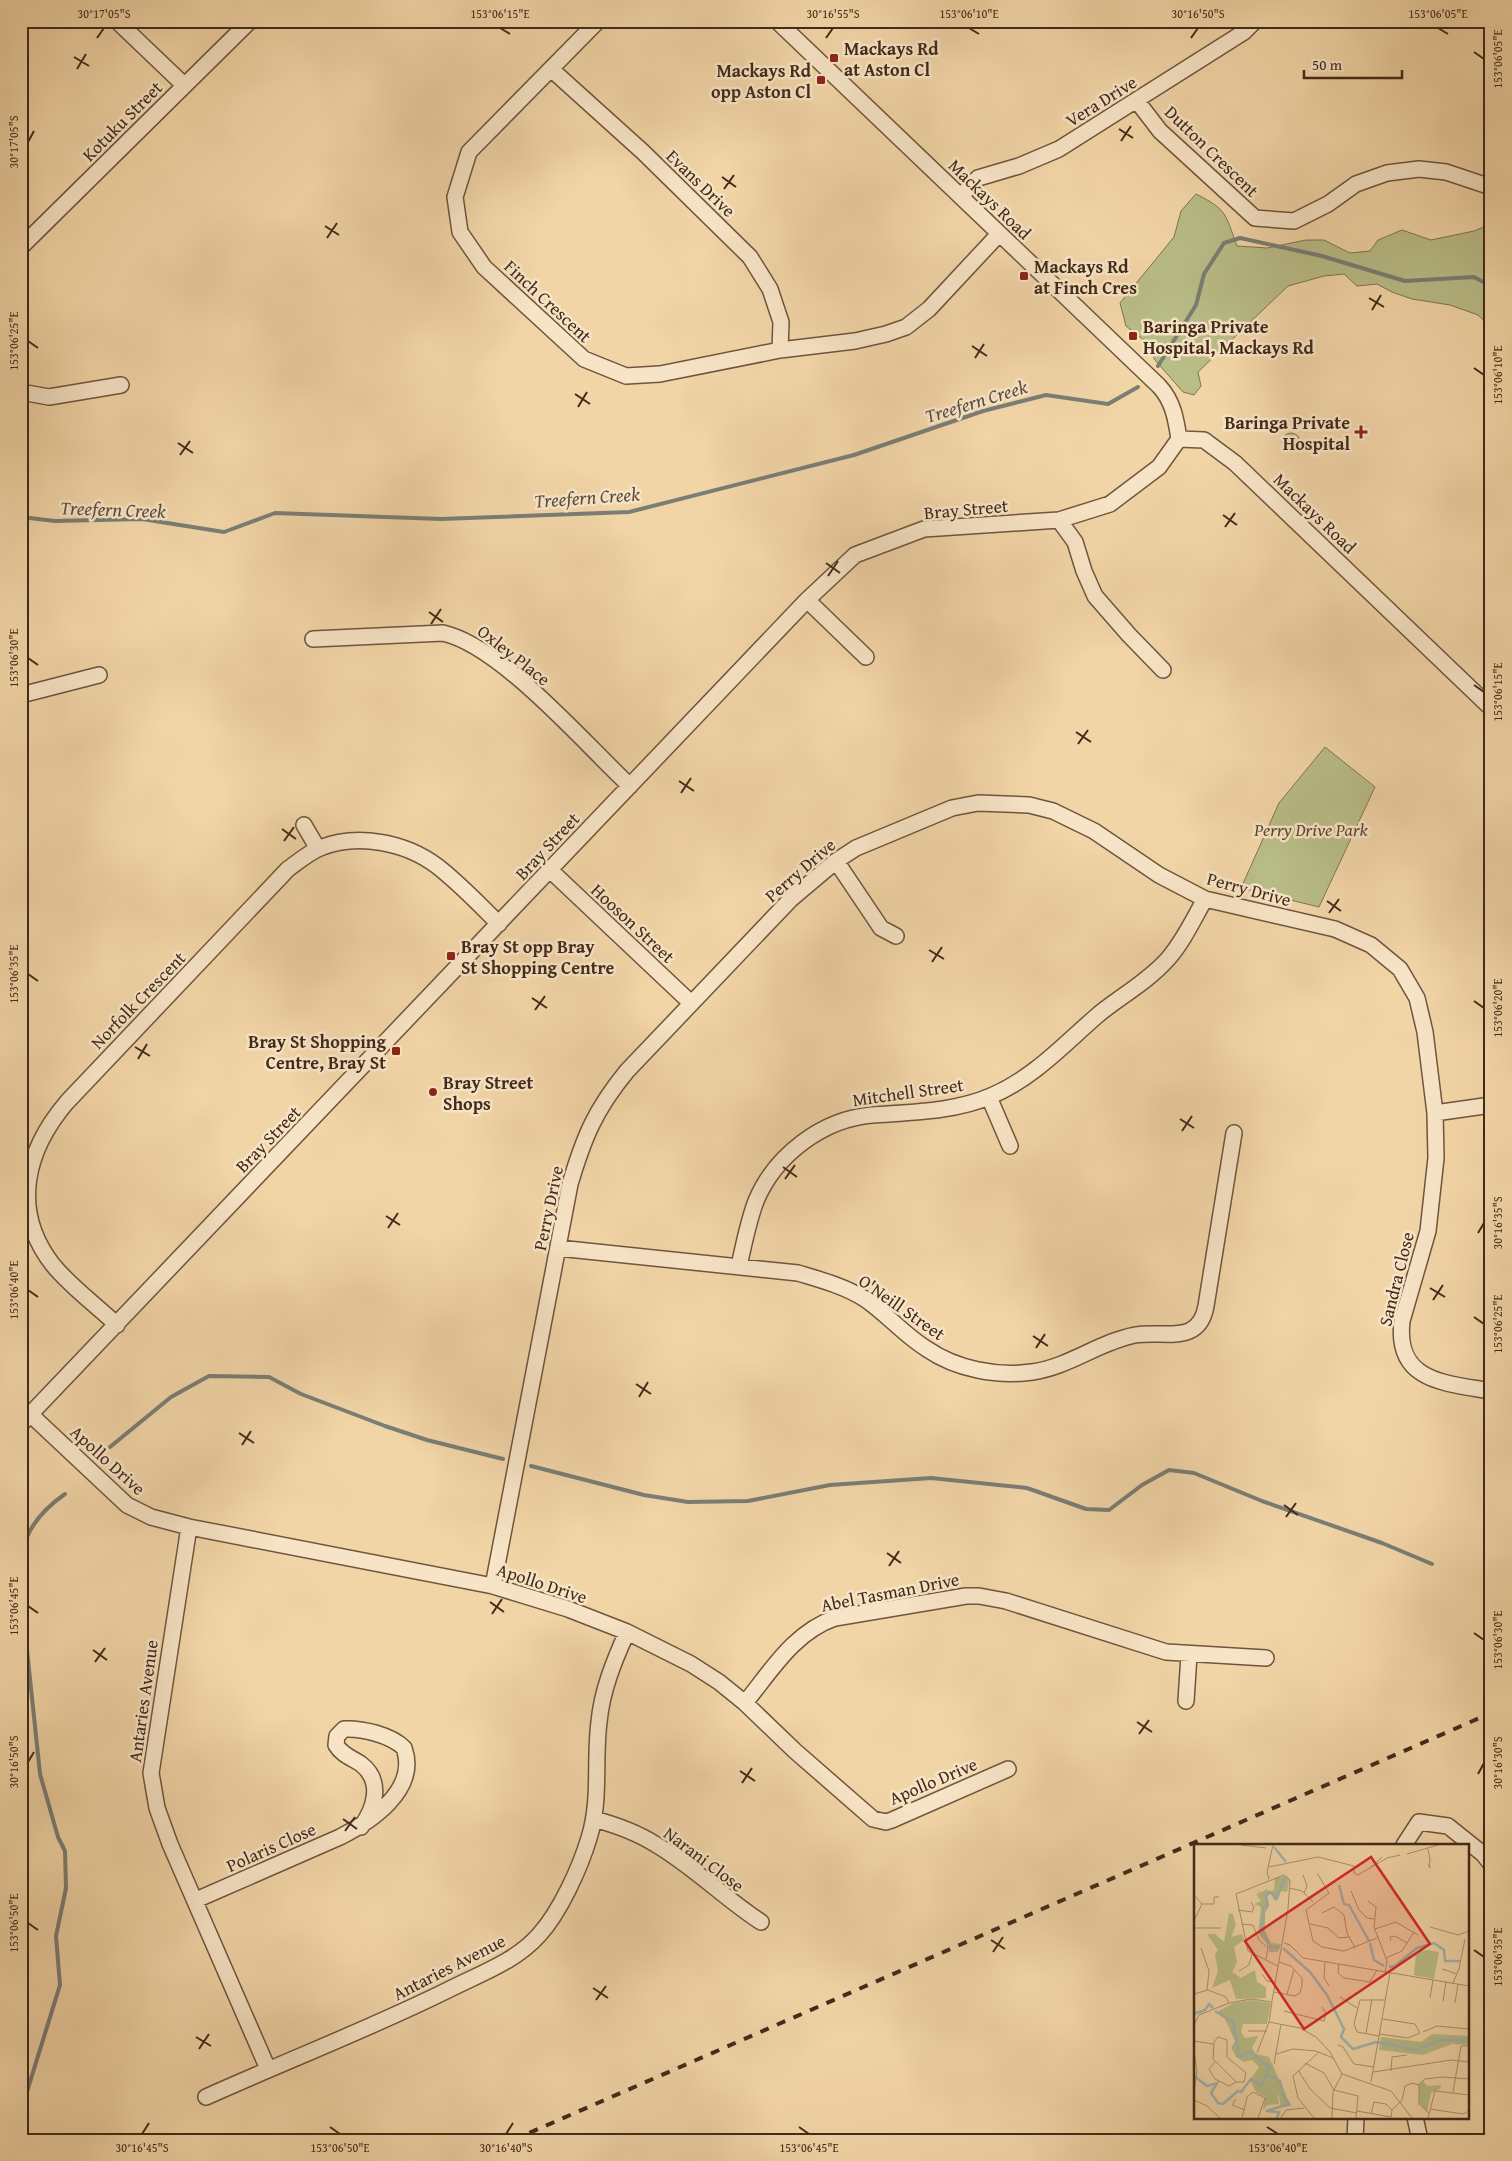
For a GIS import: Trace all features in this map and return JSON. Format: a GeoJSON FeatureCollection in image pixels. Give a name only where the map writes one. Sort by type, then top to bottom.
{"type":"FeatureCollection","features":[{"type":"Feature","properties":{"kind":"street"},"geometry":{"type":"LineString","coordinates":[[117,21],[184,86]]}},
{"type":"Feature","properties":{"kind":"street","name":"Kotuku Street"},"geometry":{"type":"LineString","coordinates":[[21,247],[250,21]]}},
{"type":"Feature","properties":{"kind":"street","name":"Finch Crescent"},"geometry":{"type":"LineString","coordinates":[[598,21],[469,152],[455,197],[460,232],[484,267],[584,359],[626,376],[660,374],[780,350],[855,341],[886,334],[906,327],[929,309],[1000,234]]}},
{"type":"Feature","properties":{"kind":"street","name":"Vera Drive"},"geometry":{"type":"LineString","coordinates":[[960,196],[978,178],[1019,166],[1059,149],[1244,32],[1255,21]]}},
{"type":"Feature","properties":{"kind":"street","name":"Mackays Road"},"geometry":{"type":"LineString","coordinates":[[785,24],[1167,395],[1176,416],[1179,439],[1204,440],[1235,463],[1491,708]]}},
{"type":"Feature","properties":{"kind":"street","name":"Evans Drive"},"geometry":{"type":"LineString","coordinates":[[551,69],[643,152],[750,257],[770,289],[780,322],[780,350]]}},
{"type":"Feature","properties":{"kind":"street","name":"Dutton Crescent"},"geometry":{"type":"LineString","coordinates":[[1137,101],[1160,131],[1255,218],[1294,221],[1328,204],[1356,184],[1387,173],[1418,169],[1446,172],[1491,187]]}},
{"type":"Feature","properties":{"kind":"street"},"geometry":{"type":"LineString","coordinates":[[21,392],[49,397],[121,385]]}},
{"type":"Feature","properties":{"kind":"street","name":"Bray Street"},"geometry":{"type":"LineString","coordinates":[[26,1419],[808,600],[855,555],[924,529],[1059,520],[1110,504],[1160,467],[1179,439]]}},
{"type":"Feature","properties":{"kind":"street"},"geometry":{"type":"LineString","coordinates":[[1059,520],[1075,542],[1084,571],[1095,596],[1163,670]]}},
{"type":"Feature","properties":{"kind":"street"},"geometry":{"type":"LineString","coordinates":[[808,600],[866,658]]}},
{"type":"Feature","properties":{"kind":"street","name":"Oxley Place"},"geometry":{"type":"LineString","coordinates":[[313,639],[442,633],[457,636],[484,650],[536,695],[630,786]]}},
{"type":"Feature","properties":{"kind":"street"},"geometry":{"type":"LineString","coordinates":[[21,695],[99,676]]}},
{"type":"Feature","properties":{"kind":"street","name":"Perry Drive"},"geometry":{"type":"LineString","coordinates":[[493,1586],[570,1184],[590,1123],[606,1096],[627,1071],[791,899],[836,860],[882,836],[952,808],[978,803],[1029,806],[1053,811],[1074,819],[1159,875],[1205,899],[1335,929],[1370,945],[1400,969],[1418,998],[1425,1032],[1435,1113]]}},
{"type":"Feature","properties":{"kind":"street"},"geometry":{"type":"LineString","coordinates":[[304,826],[318,848]]}},
{"type":"Feature","properties":{"kind":"street","name":"Norfolk Crescent"},"geometry":{"type":"LineString","coordinates":[[117,1325],[53,1264],[40,1244],[24,1205],[33,1155],[53,1118],[288,870],[318,848],[336,843],[374,842],[395,845],[417,853],[452,878],[499,924]]}},
{"type":"Feature","properties":{"kind":"street"},"geometry":{"type":"LineString","coordinates":[[836,860],[881,928],[896,936]]}},
{"type":"Feature","properties":{"kind":"street","name":"Hooson Street"},"geometry":{"type":"LineString","coordinates":[[550,870],[691,1003]]}},
{"type":"Feature","properties":{"kind":"street","name":"Mitchell Street"},"geometry":{"type":"LineString","coordinates":[[739,1266],[748,1222],[757,1199],[769,1178],[785,1158],[805,1141],[825,1128],[848,1120],[940,1110],[990,1097],[1031,1074],[1099,1014],[1152,975],[1181,941],[1205,899]]}},
{"type":"Feature","properties":{"kind":"street"},"geometry":{"type":"LineString","coordinates":[[990,1097],[1010,1146]]}},
{"type":"Feature","properties":{"kind":"street"},"geometry":{"type":"LineString","coordinates":[[1435,1113],[1491,1105]]}},
{"type":"Feature","properties":{"kind":"street","name":"Sandra Close"},"geometry":{"type":"LineString","coordinates":[[1435,1113],[1436,1158],[1433,1196],[1426,1240],[1402,1321],[1400,1336],[1402,1350],[1408,1362],[1418,1372],[1430,1379],[1491,1391]]}},
{"type":"Feature","properties":{"kind":"street","name":"O'Neill Street"},"geometry":{"type":"LineString","coordinates":[[558,1248],[739,1266],[798,1274],[846,1290],[865,1300],[926,1349],[964,1367],[1010,1374],[1051,1369],[1102,1346],[1134,1336],[1188,1333],[1201,1324],[1204,1316],[1234,1133]]}},
{"type":"Feature","properties":{"kind":"street","name":"Apollo Drive"},"geometry":{"type":"LineString","coordinates":[[26,1419],[127,1505],[151,1517],[188,1527],[493,1586],[568,1609],[627,1632],[691,1664],[719,1682],[745,1703],[794,1752],[867,1814],[880,1821],[892,1820],[1008,1769]]}},
{"type":"Feature","properties":{"kind":"street","name":"Antaries Avenue"},"geometry":{"type":"LineString","coordinates":[[188,1527],[151,1773],[157,1808],[268,2069]]}},
{"type":"Feature","properties":{"kind":"street","name":"Abel Tasman Drive"},"geometry":{"type":"LineString","coordinates":[[745,1703],[796,1641],[816,1626],[835,1618],[966,1596],[979,1596],[1006,1601],[1140,1646],[1189,1655],[1266,1658]]}},
{"type":"Feature","properties":{"kind":"street","name":"Antaries Avenue"},"geometry":{"type":"LineString","coordinates":[[206,2097],[408,2010],[508,1960],[526,1948],[540,1935],[560,1903],[581,1860],[594,1819],[598,1723],[601,1704],[612,1668],[627,1632]]}},
{"type":"Feature","properties":{"kind":"street"},"geometry":{"type":"LineString","coordinates":[[1186,1701],[1189,1655]]}},
{"type":"Feature","properties":{"kind":"street","name":"Polaris Close"},"geometry":{"type":"LineString","coordinates":[[196,1900],[361,1827],[382,1812],[396,1792],[406,1770],[404,1748],[394,1740],[354,1729],[344,1729],[337,1736],[336,1745],[346,1755],[366,1769],[374,1784],[371,1811],[361,1827]]}},
{"type":"Feature","properties":{"kind":"street","name":"Narani Close"},"geometry":{"type":"LineString","coordinates":[[594,1819],[619,1826],[655,1844],[695,1872],[734,1906],[761,1922]]}},
{"type":"Feature","properties":{"kind":"street"},"geometry":{"type":"LineString","coordinates":[[1405,1844],[1419,1822],[1448,1826],[1483,1854],[1491,1864]]}},
{"type":"Feature","properties":{"kind":"street"},"geometry":{"type":"LineString","coordinates":[[1355,2140],[1356,2118]]}},
{"type":"Feature","properties":{"kind":"street"},"geometry":{"type":"LineString","coordinates":[[1415,2118],[1420,2140]]}},
{"type":"Feature","properties":{"kind":"green space"},"geometry":{"type":"Polygon","coordinates":[[[1196,194],[1214,204],[1224,214],[1237,246],[1267,248],[1306,240],[1324,240],[1350,253],[1370,251],[1378,240],[1402,230],[1431,240],[1474,231],[1491,224],[1491,327],[1478,315],[1450,305],[1412,299],[1377,284],[1357,286],[1344,274],[1324,276],[1288,286],[1198,372],[1201,386],[1194,395],[1183,392],[1155,360],[1145,341],[1126,326],[1120,303],[1174,237],[1181,211],[1196,194]]]}},
{"type":"Feature","properties":{"kind":"green space"},"geometry":{"type":"Polygon","coordinates":[[[1287,433],[1295,433],[1300,438],[1298,449],[1287,451],[1282,446],[1282,438],[1287,433]]]}},
{"type":"Feature","properties":{"kind":"green space","name":"Perry Drive Park"},"geometry":{"type":"Polygon","coordinates":[[[1325,747],[1375,787],[1319,907],[1241,888],[1279,803],[1325,747]]]}},
{"type":"Feature","properties":{"kind":"waterway","name":"Treefern Creek"},"geometry":{"type":"LineString","coordinates":[[1158,366],[1196,305],[1204,274],[1224,243],[1240,238],[1322,256],[1405,281],[1474,277],[1491,286]]}},
{"type":"Feature","properties":{"kind":"waterway","name":"Treefern Creek"},"geometry":{"type":"LineString","coordinates":[[21,517],[55,521],[142,519],[224,532],[275,513],[441,519],[629,512],[854,455],[983,411],[1046,395],[1108,404],[1138,387]]}},
{"type":"Feature","properties":{"kind":"waterway"},"geometry":{"type":"LineString","coordinates":[[110,1447],[171,1397],[209,1376],[269,1377],[301,1394],[385,1426],[427,1440],[503,1459]]}},
{"type":"Feature","properties":{"kind":"waterway"},"geometry":{"type":"LineString","coordinates":[[531,1466],[644,1495],[688,1502],[748,1501],[830,1485],[931,1478],[1027,1488],[1086,1509],[1109,1510],[1142,1485],[1169,1470],[1194,1473],[1262,1501],[1382,1543],[1432,1564]]}},
{"type":"Feature","properties":{"kind":"waterway"},"geometry":{"type":"LineString","coordinates":[[21,1559],[30,1530],[42,1514],[65,1494]]}},
{"type":"Feature","properties":{"kind":"waterway"},"geometry":{"type":"LineString","coordinates":[[21,1593],[40,1774],[58,1837],[65,1851],[66,1888],[56,1936],[60,1985],[21,2111]]}},
{"type":"Feature","properties":{"kind":"railway"},"geometry":{"type":"LineString","coordinates":[[513,2140],[1491,1713]]}},
{"type":"Feature","properties":{"kind":"place","name":"Mackays Rd at Aston Cl"},"geometry":{"type":"Point","coordinates":[834,58]}},
{"type":"Feature","properties":{"kind":"place","name":"Mackays Rd opp Aston Cl"},"geometry":{"type":"Point","coordinates":[821,80]}},
{"type":"Feature","properties":{"kind":"place","name":"Mackays Rd at Finch Cres"},"geometry":{"type":"Point","coordinates":[1024,276]}},
{"type":"Feature","properties":{"kind":"place","name":"Baringa Private Hospital, Mackays Rd"},"geometry":{"type":"Point","coordinates":[1133,336]}},
{"type":"Feature","properties":{"kind":"place","name":"Baringa Private Hospital"},"geometry":{"type":"Point","coordinates":[1361,432]}},
{"type":"Feature","properties":{"kind":"place","name":"Bray St opp Bray St Shopping Centre"},"geometry":{"type":"Point","coordinates":[451,956]}},
{"type":"Feature","properties":{"kind":"place","name":"Bray St Shopping Centre, Bray St"},"geometry":{"type":"Point","coordinates":[396,1051]}},
{"type":"Feature","properties":{"kind":"place","name":"Bray Street Shops"},"geometry":{"type":"Point","coordinates":[433,1092]}}]}
